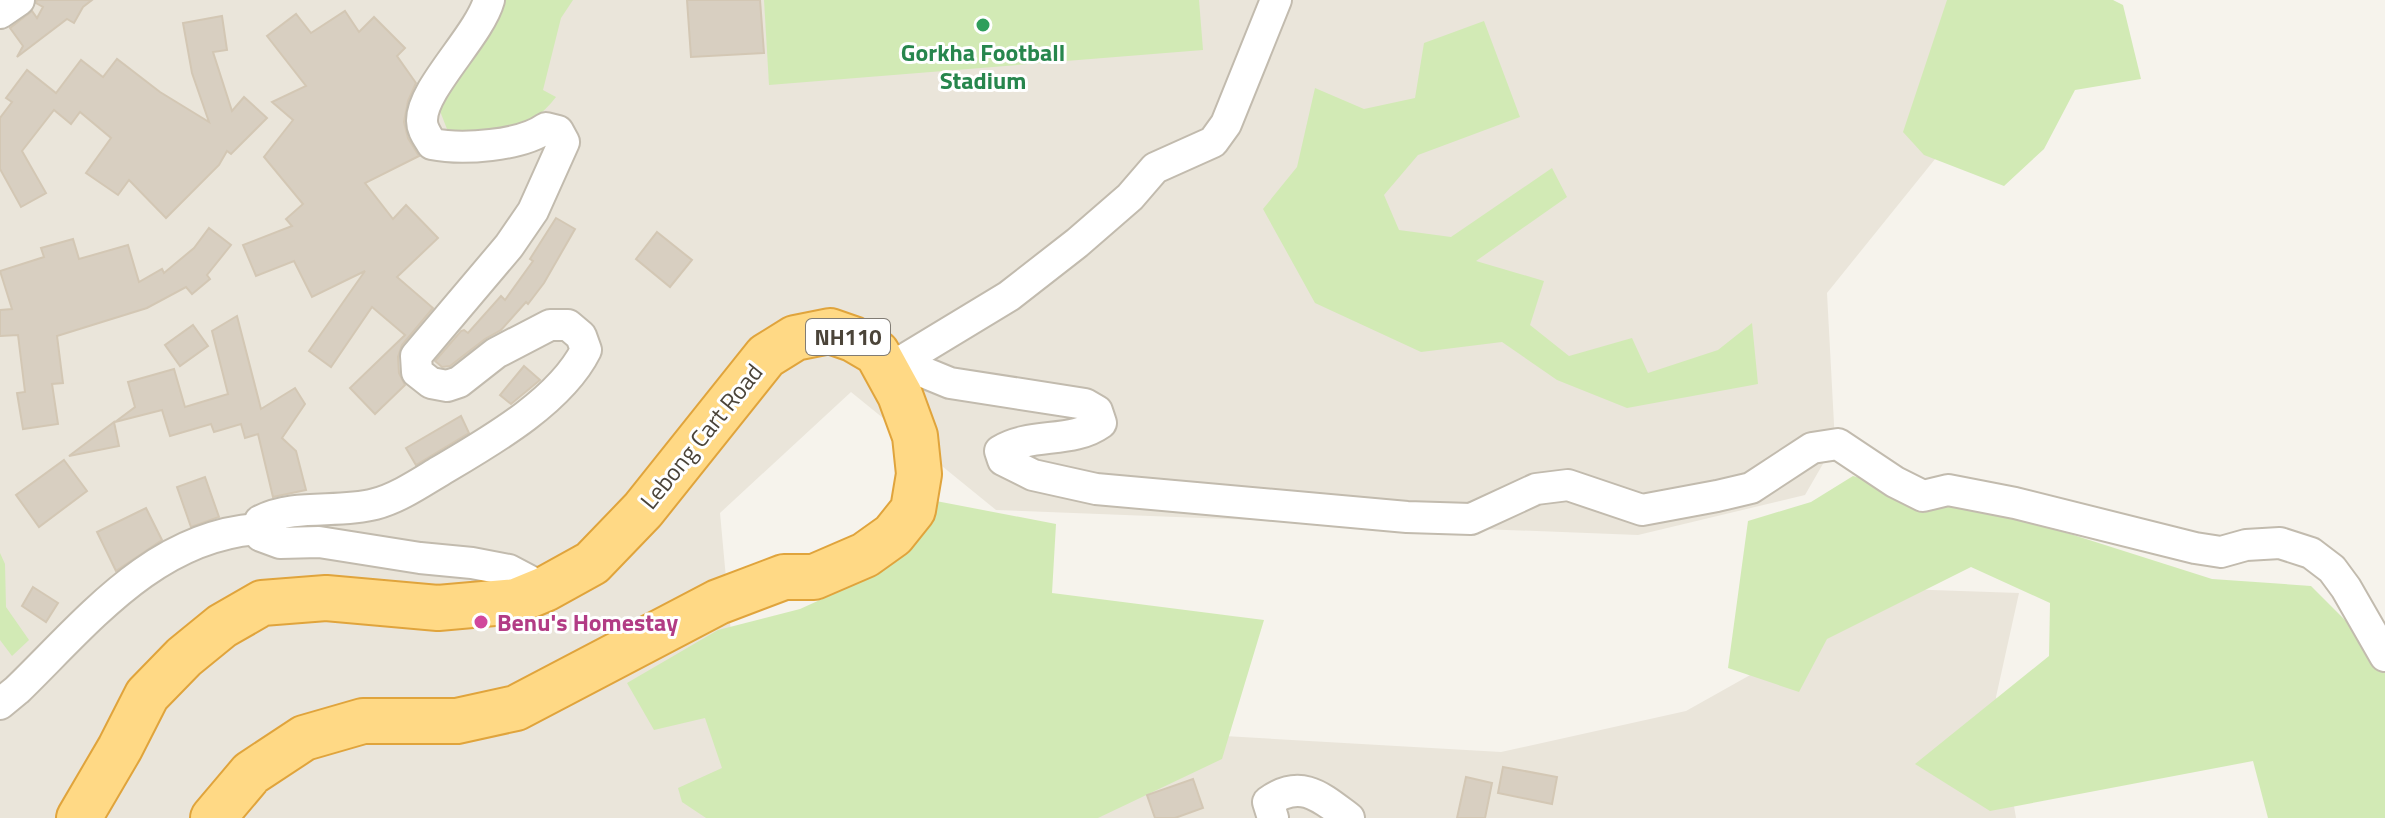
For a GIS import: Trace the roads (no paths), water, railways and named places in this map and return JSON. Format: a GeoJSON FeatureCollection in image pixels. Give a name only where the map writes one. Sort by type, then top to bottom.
{"type":"FeatureCollection","features":[{"type":"Feature","properties":{"kind":"highway","name":"Lebong Cart Road"},"geometry":{"type":"LineString","coordinates":[[79,818],[147,695],[184,657],[222,626],[262,603],[326,598],[438,608],[516,601],[592,563],[643,510],[766,356],[795,338],[830,331],[888,357]]}},
{"type":"Feature","properties":{"kind":"highway","name":"NH110"},"geometry":{"type":"LineString","coordinates":[[213,818],[251,773],[304,738],[363,721],[457,721],[516,708],[718,602],[784,577],[814,577],[865,555],[893,535],[913,510],[919,474],[915,436],[888,357]]}},
{"type":"Feature","properties":{"kind":"street"},"geometry":{"type":"LineString","coordinates":[[0,13],[19,0]]}},
{"type":"Feature","properties":{"kind":"street"},"geometry":{"type":"LineString","coordinates":[[489,0],[480,22],[443,74],[429,101],[421,120],[425,135],[432,144],[449,147],[532,138],[546,128],[558,131],[564,142],[533,211],[509,246],[416,356],[417,372],[431,383],[447,386],[459,382],[496,353],[550,325],[568,325],[581,336],[586,350],[578,366],[533,410],[494,439],[404,492],[373,505],[277,513],[260,521],[258,529],[261,536],[280,543],[319,542],[509,570],[545,589]]}},
{"type":"Feature","properties":{"kind":"street"},"geometry":{"type":"LineString","coordinates":[[888,357],[1009,296],[1130,197],[1155,168],[1213,142],[1226,124],[1276,0]]}},
{"type":"Feature","properties":{"kind":"street"},"geometry":{"type":"LineString","coordinates":[[888,357],[950,383],[1085,404],[1097,411],[1101,423],[1090,431],[1013,443],[1000,451],[1003,460],[1033,475],[1096,489],[1407,517],[1471,519],[1536,489],[1568,485],[1642,510],[1751,488],[1812,448],[1838,444],[1895,482],[1923,496],[1948,490],[2221,552],[2246,545],[2280,543],[2311,553],[2332,569],[2346,588],[2385,656]]}},
{"type":"Feature","properties":{"kind":"street"},"geometry":{"type":"LineString","coordinates":[[0,704],[121,587],[176,551],[233,531],[258,529]]}},
{"type":"Feature","properties":{"kind":"street"},"geometry":{"type":"LineString","coordinates":[[1273,818],[1268,802],[1283,791],[1312,792],[1349,818]]}},
{"type":"Feature","properties":{"kind":"place","name":"Gorkha Football Stadium"},"geometry":{"type":"Point","coordinates":[983,25]}},
{"type":"Feature","properties":{"kind":"place","name":"Benu's Homestay"},"geometry":{"type":"Point","coordinates":[481,622]}}]}
